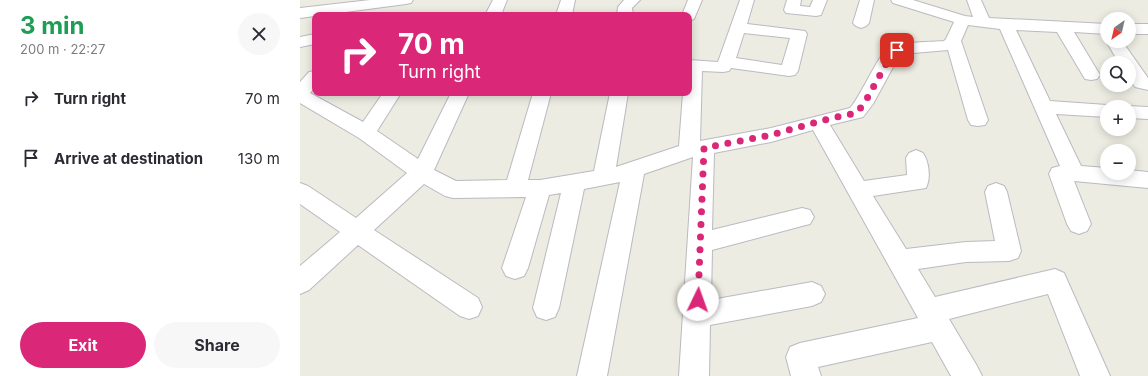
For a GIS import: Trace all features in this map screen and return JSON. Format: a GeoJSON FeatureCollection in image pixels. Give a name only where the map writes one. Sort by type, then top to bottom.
{"type":"FeatureCollection","features":[{"type":"Feature","properties":{"kind":"street"},"geometry":{"type":"LineString","coordinates":[[301,12],[406,0]]}},
{"type":"Feature","properties":{"kind":"street"},"geometry":{"type":"LineString","coordinates":[[494,12],[500,0]]}},
{"type":"Feature","properties":{"kind":"street"},"geometry":{"type":"LineString","coordinates":[[565,12],[568,0]]}},
{"type":"Feature","properties":{"kind":"street"},"geometry":{"type":"LineString","coordinates":[[625,12],[625,8],[633,0]]}},
{"type":"Feature","properties":{"kind":"street"},"geometry":{"type":"LineString","coordinates":[[690,12],[695,0]]}},
{"type":"Feature","properties":{"kind":"street"},"geometry":{"type":"LineString","coordinates":[[692,66],[723,67],[747,0]]}},
{"type":"Feature","properties":{"kind":"street"},"geometry":{"type":"LineString","coordinates":[[794,0],[792,10],[816,12],[820,0]]}},
{"type":"Feature","properties":{"kind":"street"},"geometry":{"type":"LineString","coordinates":[[861,23],[867,0]]}},
{"type":"Feature","properties":{"kind":"street"},"geometry":{"type":"LineString","coordinates":[[898,0],[963,20],[982,21],[1006,25],[1062,26],[1100,31]]}},
{"type":"Feature","properties":{"kind":"street"},"geometry":{"type":"LineString","coordinates":[[974,0],[982,21]]}},
{"type":"Feature","properties":{"kind":"street"},"geometry":{"type":"LineString","coordinates":[[312,80],[300,94],[366,133],[422,173],[453,190],[540,188],[615,176],[697,149],[771,135],[856,113],[864,104],[891,55],[897,50],[949,45],[953,41],[963,20]]}},
{"type":"Feature","properties":{"kind":"street"},"geometry":{"type":"LineString","coordinates":[[1006,25],[1074,173]]}},
{"type":"Feature","properties":{"kind":"street"},"geometry":{"type":"LineString","coordinates":[[1062,26],[1091,75]]}},
{"type":"Feature","properties":{"kind":"street"},"geometry":{"type":"LineString","coordinates":[[726,62],[789,70],[799,34],[738,28]]}},
{"type":"Feature","properties":{"kind":"street"},"geometry":{"type":"LineString","coordinates":[[1136,29],[1148,29]]}},
{"type":"Feature","properties":{"kind":"street"},"geometry":{"type":"LineString","coordinates":[[300,42],[312,40]]}},
{"type":"Feature","properties":{"kind":"street"},"geometry":{"type":"LineString","coordinates":[[953,41],[978,120]]}},
{"type":"Feature","properties":{"kind":"street"},"geometry":{"type":"LineString","coordinates":[[300,74],[312,72]]}},
{"type":"Feature","properties":{"kind":"street"},"geometry":{"type":"LineString","coordinates":[[1136,74],[1142,83],[1148,84]]}},
{"type":"Feature","properties":{"kind":"street"},"geometry":{"type":"LineString","coordinates":[[692,80],[697,149],[700,243],[694,376]]}},
{"type":"Feature","properties":{"kind":"street"},"geometry":{"type":"LineString","coordinates":[[366,133],[390,96]]}},
{"type":"Feature","properties":{"kind":"street"},"geometry":{"type":"LineString","coordinates":[[300,282],[422,173],[459,96]]}},
{"type":"Feature","properties":{"kind":"street"},"geometry":{"type":"LineString","coordinates":[[515,189],[541,96]]}},
{"type":"Feature","properties":{"kind":"street"},"geometry":{"type":"LineString","coordinates":[[604,178],[618,96]]}},
{"type":"Feature","properties":{"kind":"street"},"geometry":{"type":"LineString","coordinates":[[1044,107],[1100,110]]}},
{"type":"Feature","properties":{"kind":"street"},"geometry":{"type":"LineString","coordinates":[[1136,112],[1148,113]]}},
{"type":"Feature","properties":{"kind":"street"},"geometry":{"type":"LineString","coordinates":[[818,122],[935,319],[967,376]]}},
{"type":"Feature","properties":{"kind":"street"},"geometry":{"type":"LineString","coordinates":[[858,190],[918,182],[916,158]]}},
{"type":"Feature","properties":{"kind":"street"},"geometry":{"type":"LineString","coordinates":[[592,376],[634,169]]}},
{"type":"Feature","properties":{"kind":"street"},"geometry":{"type":"LineString","coordinates":[[1080,224],[1060,174],[1074,173],[1148,180]]}},
{"type":"Feature","properties":{"kind":"street"},"geometry":{"type":"LineString","coordinates":[[546,308],[574,183]]}},
{"type":"Feature","properties":{"kind":"street"},"geometry":{"type":"LineString","coordinates":[[515,268],[540,188]]}},
{"type":"Feature","properties":{"kind":"street"},"geometry":{"type":"LineString","coordinates":[[300,192],[469,307]]}},
{"type":"Feature","properties":{"kind":"street"},"geometry":{"type":"LineString","coordinates":[[900,260],[966,252],[1009,251],[996,192]]}},
{"type":"Feature","properties":{"kind":"street"},"geometry":{"type":"LineString","coordinates":[[700,243],[802,217]]}},
{"type":"Feature","properties":{"kind":"street"},"geometry":{"type":"LineString","coordinates":[[806,376],[800,358],[935,319],[1055,281],[1095,376]]}},
{"type":"Feature","properties":{"kind":"street"},"geometry":{"type":"LineString","coordinates":[[697,315],[812,294]]}},
{"type":"Feature","properties":{"kind":"route"},"geometry":{"type":"LineString","coordinates":[[698,300],[704,148],[771,135],[828,119],[856,113],[864,104],[891,55],[897,50]]}}]}
